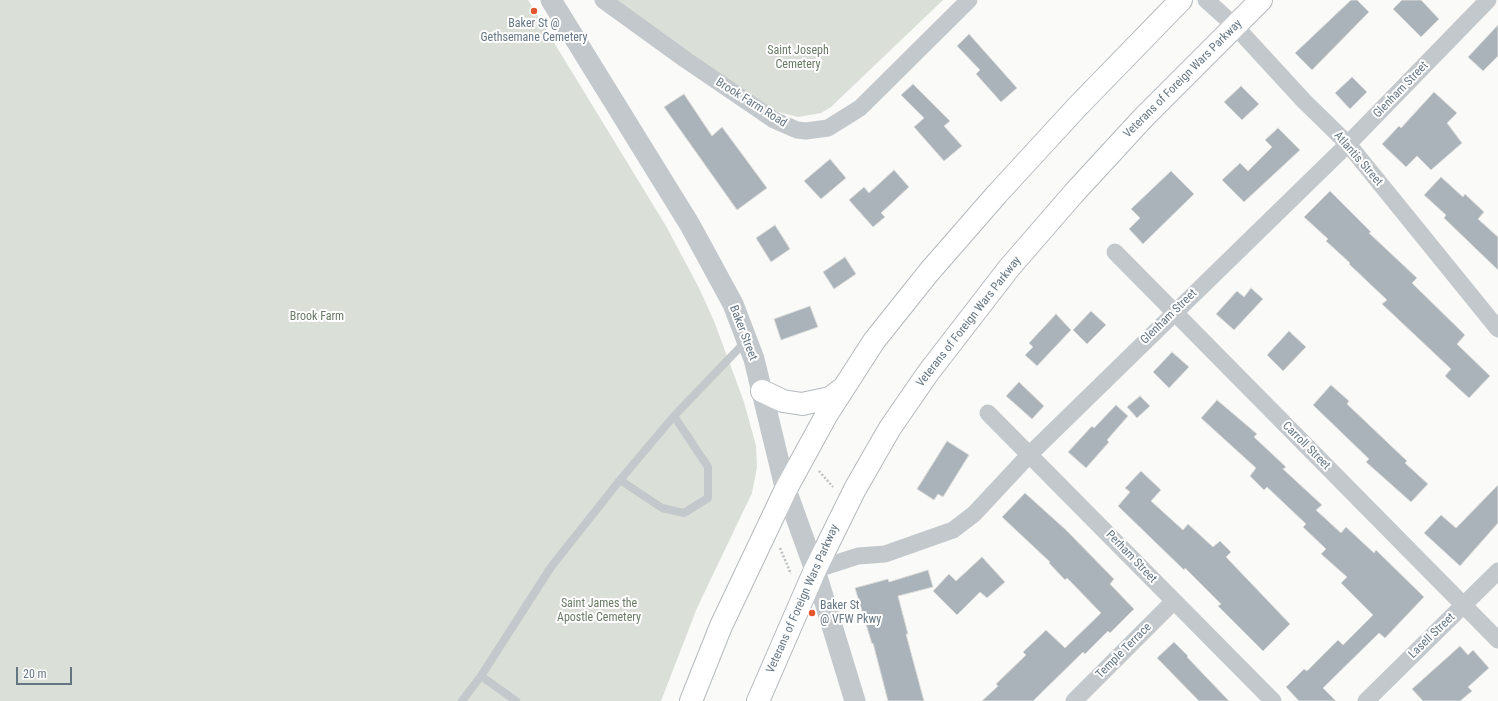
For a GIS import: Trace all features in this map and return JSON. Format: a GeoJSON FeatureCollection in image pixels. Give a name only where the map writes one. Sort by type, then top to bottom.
{"type":"FeatureCollection","features":[{"type":"Feature","properties":{"kind":"highway"},"geometry":{"type":"LineString","coordinates":[[691,701],[727,614],[786,489],[819,426],[888,322],[944,255],[1077,106],[1181,0]]}},
{"type":"Feature","properties":{"kind":"highway","name":"Veterans of Foreign Wars Parkway"},"geometry":{"type":"LineString","coordinates":[[758,701],[815,570],[855,489],[875,452],[920,384],[963,326],[1026,248],[1089,177],[1144,117],[1261,0]]}},
{"type":"Feature","properties":{"kind":"highway"},"geometry":{"type":"LineString","coordinates":[[762,392],[783,401],[806,404],[830,398],[843,388]]}},
{"type":"Feature","properties":{"kind":"street","name":"Baker Street"},"geometry":{"type":"LineString","coordinates":[[551,0],[690,225],[725,288],[754,359],[786,489],[815,570],[854,701]]}},
{"type":"Feature","properties":{"kind":"street","name":"Brook Farm Road"},"geometry":{"type":"LineString","coordinates":[[603,0],[686,60],[774,120],[796,130],[806,132],[828,128],[860,108],[970,0]]}},
{"type":"Feature","properties":{"kind":"street","name":"Atlantis Street"},"geometry":{"type":"LineString","coordinates":[[1206,0],[1235,26],[1304,101],[1348,144],[1498,329]]}},
{"type":"Feature","properties":{"kind":"street","name":"Glenham Street"},"geometry":{"type":"LineString","coordinates":[[815,570],[858,556],[885,554],[953,530],[974,514],[1030,454],[1348,144],[1488,0]]}},
{"type":"Feature","properties":{"kind":"street","name":"Carroll Street"},"geometry":{"type":"LineString","coordinates":[[1115,252],[1498,640]]}},
{"type":"Feature","properties":{"kind":"street","name":"Perham Street"},"geometry":{"type":"LineString","coordinates":[[988,413],[1273,701]]}},
{"type":"Feature","properties":{"kind":"street","name":"Lasell Street"},"geometry":{"type":"LineString","coordinates":[[1366,701],[1498,571]]}},
{"type":"Feature","properties":{"kind":"street","name":"Temple Terrace"},"geometry":{"type":"LineString","coordinates":[[1074,701],[1174,601]]}},
{"type":"Feature","properties":{"kind":"lane"},"geometry":{"type":"LineString","coordinates":[[462,701],[551,567],[620,480],[674,416],[747,340]]}},
{"type":"Feature","properties":{"kind":"lane"},"geometry":{"type":"LineString","coordinates":[[620,480],[662,508],[684,513],[708,498],[708,467],[674,416]]}},
{"type":"Feature","properties":{"kind":"lane"},"geometry":{"type":"LineString","coordinates":[[480,676],[516,701]]}},
{"type":"Feature","properties":{"kind":"path"},"geometry":{"type":"LineString","coordinates":[[817,468],[835,488]]}},
{"type":"Feature","properties":{"kind":"path"},"geometry":{"type":"LineString","coordinates":[[779,546],[792,577]]}},
{"type":"Feature","properties":{"kind":"green space","name":"Brook Farm"},"geometry":{"type":"Polygon","coordinates":[[[0,0],[528,0],[666,226],[699,288],[714,321],[744,402],[756,446],[757,467],[752,493],[697,608],[661,701],[0,701],[0,0]]]}},
{"type":"Feature","properties":{"kind":"green space","name":"Saint Joseph Cemetery"},"geometry":{"type":"Polygon","coordinates":[[[616,0],[943,0],[831,107],[821,113],[798,117],[774,111],[758,101],[616,0]]]}},
{"type":"Feature","properties":{"kind":"building"},"geometry":{"type":"Polygon","coordinates":[[[1351,0],[1357,0],[1369,12],[1312,70],[1295,53],[1351,0]]]}},
{"type":"Feature","properties":{"kind":"building"},"geometry":{"type":"Polygon","coordinates":[[[1402,0],[1421,0],[1439,19],[1421,37],[1393,9],[1402,0]]]}},
{"type":"Feature","properties":{"kind":"building"},"geometry":{"type":"Polygon","coordinates":[[[1498,25],[1498,56],[1483,71],[1468,57],[1498,25]]]}},
{"type":"Feature","properties":{"kind":"building"},"geometry":{"type":"Polygon","coordinates":[[[969,34],[1017,88],[1001,102],[976,74],[980,70],[957,46],[969,34]]]}},
{"type":"Feature","properties":{"kind":"building"},"geometry":{"type":"Polygon","coordinates":[[[1352,77],[1367,92],[1350,109],[1335,93],[1352,77]]]}},
{"type":"Feature","properties":{"kind":"building"},"geometry":{"type":"Polygon","coordinates":[[[913,84],[950,121],[944,126],[962,146],[944,161],[914,127],[924,118],[901,95],[913,84]]]}},
{"type":"Feature","properties":{"kind":"building"},"geometry":{"type":"Polygon","coordinates":[[[1241,86],[1259,104],[1242,120],[1224,102],[1241,86]]]}},
{"type":"Feature","properties":{"kind":"building"},"geometry":{"type":"Polygon","coordinates":[[[1434,92],[1457,113],[1447,123],[1462,143],[1431,170],[1417,156],[1406,167],[1382,144],[1399,126],[1401,128],[1434,92]]]}},
{"type":"Feature","properties":{"kind":"building"},"geometry":{"type":"Polygon","coordinates":[[[684,94],[712,136],[722,127],[767,188],[737,210],[664,107],[684,94]]]}},
{"type":"Feature","properties":{"kind":"building"},"geometry":{"type":"Polygon","coordinates":[[[1278,128],[1300,150],[1244,202],[1222,180],[1240,163],[1248,171],[1272,147],[1265,140],[1278,128]]]}},
{"type":"Feature","properties":{"kind":"building"},"geometry":{"type":"Polygon","coordinates":[[[830,159],[846,178],[821,199],[804,181],[830,159]]]}},
{"type":"Feature","properties":{"kind":"building"},"geometry":{"type":"Polygon","coordinates":[[[894,170],[909,187],[881,213],[885,217],[873,227],[849,200],[864,187],[869,193],[894,170]]]}},
{"type":"Feature","properties":{"kind":"building"},"geometry":{"type":"Polygon","coordinates":[[[1171,171],[1194,194],[1143,244],[1129,229],[1140,218],[1131,209],[1171,171]]]}},
{"type":"Feature","properties":{"kind":"building"},"geometry":{"type":"Polygon","coordinates":[[[1441,177],[1463,197],[1465,194],[1484,212],[1478,219],[1498,237],[1498,270],[1444,218],[1446,215],[1424,195],[1441,177]]]}},
{"type":"Feature","properties":{"kind":"building"},"geometry":{"type":"Polygon","coordinates":[[[1330,191],[1371,232],[1369,233],[1417,278],[1412,283],[1465,335],[1457,344],[1490,376],[1469,398],[1445,376],[1451,369],[1382,304],[1387,300],[1326,241],[1328,239],[1304,217],[1330,191]]]}},
{"type":"Feature","properties":{"kind":"building"},"geometry":{"type":"Polygon","coordinates":[[[775,225],[790,249],[771,262],[756,238],[775,225]]]}},
{"type":"Feature","properties":{"kind":"building"},"geometry":{"type":"Polygon","coordinates":[[[845,257],[856,274],[834,289],[823,272],[845,257]]]}},
{"type":"Feature","properties":{"kind":"building"},"geometry":{"type":"Polygon","coordinates":[[[1251,288],[1263,299],[1234,330],[1216,314],[1237,291],[1244,297],[1251,288]]]}},
{"type":"Feature","properties":{"kind":"building"},"geometry":{"type":"Polygon","coordinates":[[[810,306],[818,327],[781,340],[774,319],[810,306]]]}},
{"type":"Feature","properties":{"kind":"building"},"geometry":{"type":"Polygon","coordinates":[[[1091,311],[1106,325],[1087,344],[1073,330],[1091,311]]]}},
{"type":"Feature","properties":{"kind":"building"},"geometry":{"type":"Polygon","coordinates":[[[1056,314],[1071,330],[1037,366],[1025,355],[1033,347],[1029,343],[1056,314]]]}},
{"type":"Feature","properties":{"kind":"building"},"geometry":{"type":"Polygon","coordinates":[[[1289,331],[1306,347],[1283,371],[1267,355],[1289,331]]]}},
{"type":"Feature","properties":{"kind":"building"},"geometry":{"type":"Polygon","coordinates":[[[1172,352],[1189,367],[1169,388],[1153,372],[1172,352]]]}},
{"type":"Feature","properties":{"kind":"building"},"geometry":{"type":"Polygon","coordinates":[[[1019,382],[1044,406],[1032,419],[1006,396],[1019,382]]]}},
{"type":"Feature","properties":{"kind":"building"},"geometry":{"type":"Polygon","coordinates":[[[1331,385],[1349,401],[1347,404],[1407,461],[1405,463],[1428,484],[1411,502],[1366,462],[1369,459],[1313,405],[1331,385]]]}},
{"type":"Feature","properties":{"kind":"building"},"geometry":{"type":"Polygon","coordinates":[[[1140,396],[1150,406],[1137,418],[1127,407],[1140,396]]]}},
{"type":"Feature","properties":{"kind":"building"},"geometry":{"type":"Polygon","coordinates":[[[1217,400],[1257,434],[1254,437],[1286,467],[1283,469],[1322,505],[1316,510],[1341,533],[1346,527],[1374,553],[1376,550],[1424,597],[1385,638],[1379,633],[1323,688],[1336,701],[1299,701],[1286,687],[1304,669],[1307,671],[1338,640],[1343,645],[1373,615],[1341,583],[1347,577],[1321,554],[1326,549],[1303,527],[1306,524],[1267,487],[1264,490],[1250,476],[1256,468],[1201,418],[1217,400]]]}},
{"type":"Feature","properties":{"kind":"building"},"geometry":{"type":"Polygon","coordinates":[[[1116,405],[1128,416],[1107,440],[1109,442],[1086,468],[1068,452],[1092,426],[1094,428],[1116,405]]]}},
{"type":"Feature","properties":{"kind":"building"},"geometry":{"type":"Polygon","coordinates":[[[947,441],[969,455],[943,497],[938,494],[934,500],[917,489],[947,441]]]}},
{"type":"Feature","properties":{"kind":"building"},"geometry":{"type":"Polygon","coordinates":[[[1141,471],[1161,490],[1151,501],[1183,530],[1188,524],[1213,547],[1220,541],[1231,552],[1226,557],[1290,624],[1263,651],[1218,606],[1221,604],[1185,568],[1184,570],[1118,506],[1130,492],[1125,488],[1141,471]]]}},
{"type":"Feature","properties":{"kind":"building"},"geometry":{"type":"Polygon","coordinates":[[[1498,485],[1498,523],[1460,566],[1424,533],[1441,515],[1456,528],[1498,485]]]}},
{"type":"Feature","properties":{"kind":"building"},"geometry":{"type":"Polygon","coordinates":[[[1025,493],[1066,530],[1114,579],[1110,584],[1134,609],[1110,633],[1108,631],[1085,654],[1083,652],[1033,701],[982,701],[998,686],[996,684],[1026,655],[1023,652],[1046,630],[1065,648],[1101,613],[1067,578],[1065,580],[1049,563],[1050,562],[1002,517],[1025,493]]]}},
{"type":"Feature","properties":{"kind":"building"},"geometry":{"type":"Polygon","coordinates":[[[982,557],[1005,582],[987,598],[980,592],[957,615],[933,591],[949,574],[956,581],[982,557]]]}},
{"type":"Feature","properties":{"kind":"building"},"geometry":{"type":"Polygon","coordinates":[[[928,570],[933,587],[898,596],[908,634],[906,634],[924,701],[888,701],[873,643],[872,644],[855,588],[888,579],[889,582],[928,570]]]}},
{"type":"Feature","properties":{"kind":"building"},"geometry":{"type":"Polygon","coordinates":[[[1174,642],[1229,701],[1199,701],[1157,658],[1174,642]]]}},
{"type":"Feature","properties":{"kind":"building"},"geometry":{"type":"Polygon","coordinates":[[[1460,646],[1468,655],[1473,650],[1489,668],[1468,687],[1472,691],[1460,701],[1423,701],[1412,689],[1460,646]]]}},
{"type":"Feature","properties":{"kind":"place","name":"Baker St @ Gethsemane Cemetery"},"geometry":{"type":"Point","coordinates":[534,11]}},
{"type":"Feature","properties":{"kind":"place","name":"Baker St @ VFW Pkwy"},"geometry":{"type":"Point","coordinates":[812,613]}},
{"type":"Feature","properties":{"kind":"park label","name":"Saint James the Apostle Cemetery"},"geometry":{"type":"Point","coordinates":[599,611]}}]}
